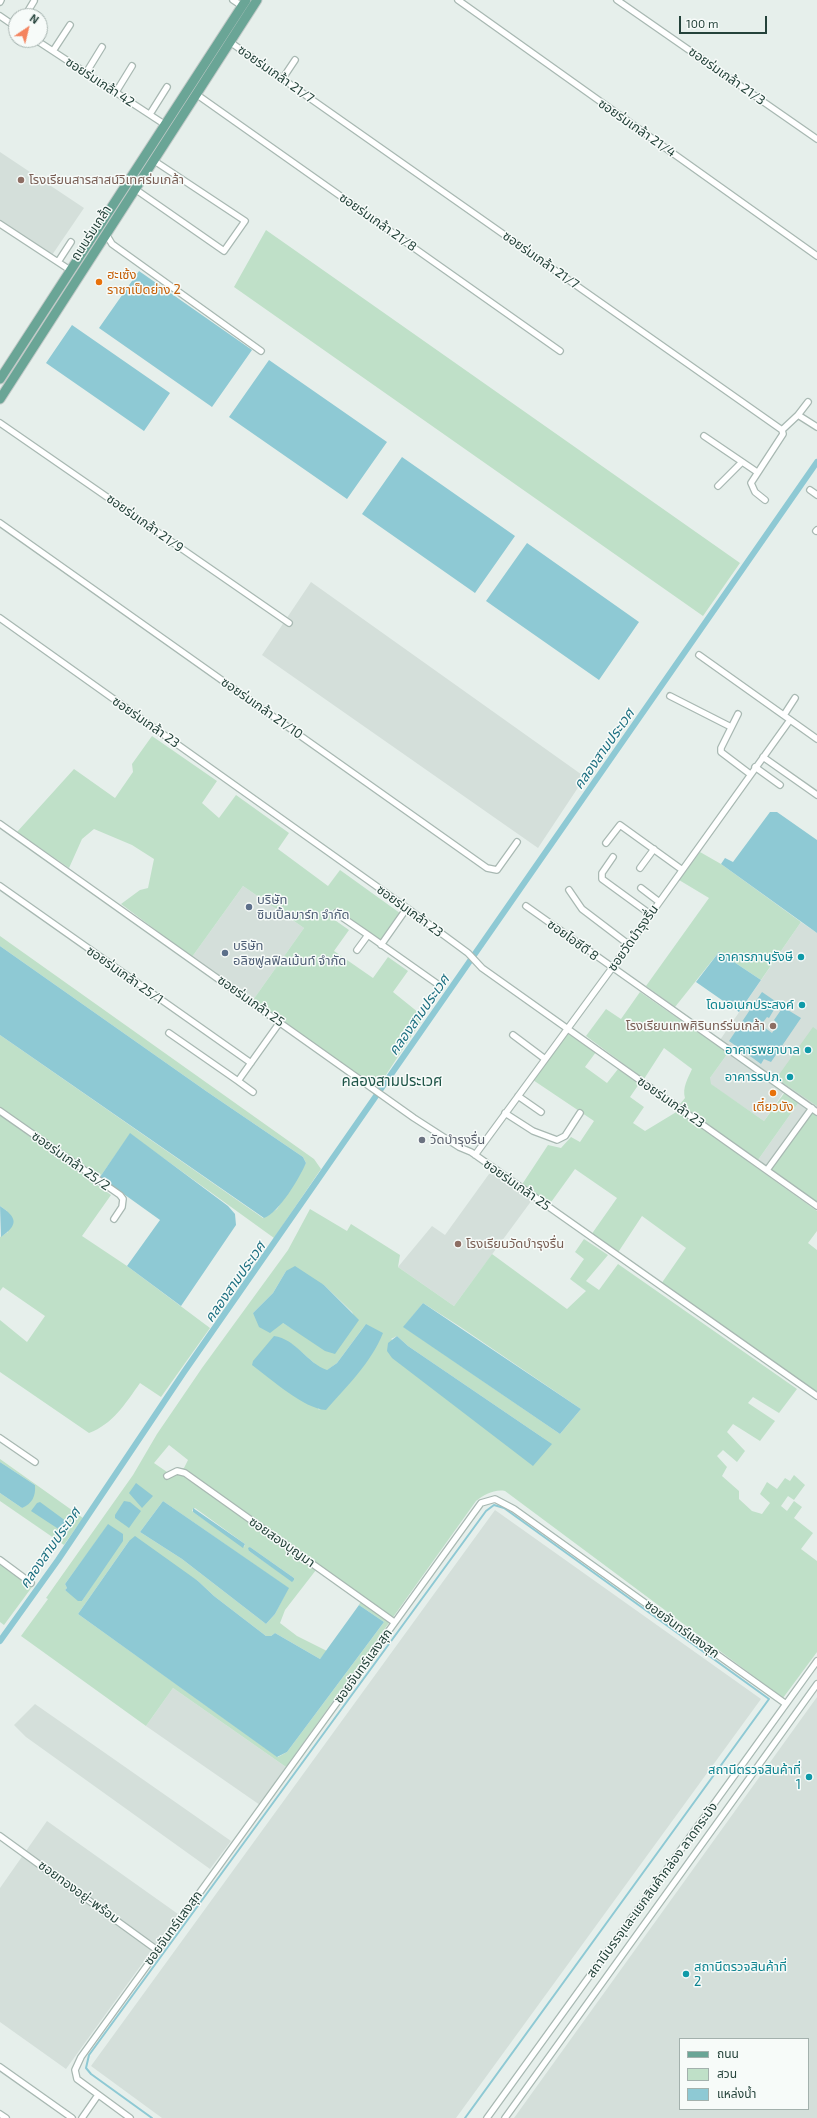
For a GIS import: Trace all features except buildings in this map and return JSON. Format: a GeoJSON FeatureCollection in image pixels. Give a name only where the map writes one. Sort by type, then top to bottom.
{"type":"FeatureCollection","features":[{"type":"Feature","properties":{"kind":"main road","name":"ถนนร่มเกล้า"},"geometry":{"type":"LineString","coordinates":[[0,399],[257,0]]}},
{"type":"Feature","properties":{"kind":"main road","name":"ถนนร่มเกล้า"},"geometry":{"type":"LineString","coordinates":[[0,379],[164,124],[244,3]]}},
{"type":"Feature","properties":{"kind":"street"},"geometry":{"type":"LineString","coordinates":[[233,0],[244,3]]}},
{"type":"Feature","properties":{"kind":"street","name":"ซอยร่มเกล้า 21/4"},"geometry":{"type":"LineString","coordinates":[[458,0],[817,256]]}},
{"type":"Feature","properties":{"kind":"street","name":"ซอยร่มเกล้า 21/3"},"geometry":{"type":"LineString","coordinates":[[617,0],[817,139]]}},
{"type":"Feature","properties":{"kind":"street"},"geometry":{"type":"LineString","coordinates":[[30,8],[34,1]]}},
{"type":"Feature","properties":{"kind":"street"},"geometry":{"type":"LineString","coordinates":[[53,51],[70,25]]}},
{"type":"Feature","properties":{"kind":"street","name":"ซอยร่มเกล้า 21/7"},"geometry":{"type":"LineString","coordinates":[[230,42],[782,430]]}},
{"type":"Feature","properties":{"kind":"street"},"geometry":{"type":"LineString","coordinates":[[86,73],[102,47]]}},
{"type":"Feature","properties":{"kind":"street","name":"ซอยร่มเกล้า 42"},"geometry":{"type":"LineString","coordinates":[[48,48],[164,124]]}},
{"type":"Feature","properties":{"kind":"street"},"geometry":{"type":"LineString","coordinates":[[283,78],[295,60]]}},
{"type":"Feature","properties":{"kind":"street"},"geometry":{"type":"LineString","coordinates":[[116,92],[132,66]]}},
{"type":"Feature","properties":{"kind":"street"},"geometry":{"type":"LineString","coordinates":[[150,114],[167,87]]}},
{"type":"Feature","properties":{"kind":"street","name":"ซอยร่มเกล้า 21/8"},"geometry":{"type":"LineString","coordinates":[[196,94],[560,351]]}},
{"type":"Feature","properties":{"kind":"street"},"geometry":{"type":"LineString","coordinates":[[135,189],[224,251],[245,221],[153,160]]}},
{"type":"Feature","properties":{"kind":"street"},"geometry":{"type":"LineString","coordinates":[[0,224],[70,270]]}},
{"type":"Feature","properties":{"kind":"street"},"geometry":{"type":"LineString","coordinates":[[106,234],[112,244],[262,351]]}},
{"type":"Feature","properties":{"kind":"street"},"geometry":{"type":"LineString","coordinates":[[58,262],[71,242]]}},
{"type":"Feature","properties":{"kind":"street"},"geometry":{"type":"LineString","coordinates":[[765,500],[752,487],[752,480],[783,434],[782,430],[798,415],[808,402]]}},
{"type":"Feature","properties":{"kind":"street"},"geometry":{"type":"LineString","coordinates":[[798,415],[817,427]]}},
{"type":"Feature","properties":{"kind":"street","name":"ซอยร่มเกล้า 21/9"},"geometry":{"type":"LineString","coordinates":[[0,423],[289,623]]}},
{"type":"Feature","properties":{"kind":"street"},"geometry":{"type":"LineString","coordinates":[[704,436],[757,472]]}},
{"type":"Feature","properties":{"kind":"street"},"geometry":{"type":"LineString","coordinates":[[718,486],[742,462]]}},
{"type":"Feature","properties":{"kind":"street"},"geometry":{"type":"LineString","coordinates":[[810,490],[817,495]]}},
{"type":"Feature","properties":{"kind":"street","name":"ซอยร่มเกล้า 21/10"},"geometry":{"type":"LineString","coordinates":[[0,523],[488,868],[497,870],[517,842]]}},
{"type":"Feature","properties":{"kind":"street","name":"ซอยร่มเกล้า 23"},"geometry":{"type":"LineString","coordinates":[[0,618],[407,908],[468,953],[482,968],[817,1206]]}},
{"type":"Feature","properties":{"kind":"street"},"geometry":{"type":"LineString","coordinates":[[698,655],[817,739]]}},
{"type":"Feature","properties":{"kind":"street"},"geometry":{"type":"LineString","coordinates":[[670,696],[731,727]]}},
{"type":"Feature","properties":{"kind":"street"},"geometry":{"type":"LineString","coordinates":[[784,715],[795,698]]}},
{"type":"Feature","properties":{"kind":"street"},"geometry":{"type":"LineString","coordinates":[[738,714],[721,752],[750,774]]}},
{"type":"Feature","properties":{"kind":"street","name":"ซอยวัดบำรุงรื่น"},"geometry":{"type":"LineString","coordinates":[[474,1155],[612,968],[658,901],[790,720]]}},
{"type":"Feature","properties":{"kind":"street"},"geometry":{"type":"LineString","coordinates":[[763,757],[817,795]]}},
{"type":"Feature","properties":{"kind":"street"},"geometry":{"type":"LineString","coordinates":[[755,767],[780,785]]}},
{"type":"Feature","properties":{"kind":"street","name":"ซอยร่มเกล้า 25"},"geometry":{"type":"LineString","coordinates":[[0,824],[390,1100],[458,1147],[474,1155],[817,1396]]}},
{"type":"Feature","properties":{"kind":"street"},"geometry":{"type":"LineString","coordinates":[[606,843],[620,825],[681,869]]}},
{"type":"Feature","properties":{"kind":"street"},"geometry":{"type":"LineString","coordinates":[[640,868],[654,849]]}},
{"type":"Feature","properties":{"kind":"street"},"geometry":{"type":"LineString","coordinates":[[613,857],[602,873],[602,879],[650,914]]}},
{"type":"Feature","properties":{"kind":"street","name":"ซอยร่มเกล้า 25/1"},"geometry":{"type":"LineString","coordinates":[[0,886],[251,1063]]}},
{"type":"Feature","properties":{"kind":"street"},"geometry":{"type":"LineString","coordinates":[[641,888],[658,901]]}},
{"type":"Feature","properties":{"kind":"street"},"geometry":{"type":"LineString","coordinates":[[569,890],[582,909],[628,944]]}},
{"type":"Feature","properties":{"kind":"street","name":"ซอยไอซีดี 8"},"geometry":{"type":"LineString","coordinates":[[526,906],[817,1112]]}},
{"type":"Feature","properties":{"kind":"street"},"geometry":{"type":"LineString","coordinates":[[381,944],[407,908]]}},
{"type":"Feature","properties":{"kind":"street"},"geometry":{"type":"LineString","coordinates":[[336,913],[436,983]]}},
{"type":"Feature","properties":{"kind":"street"},"geometry":{"type":"LineString","coordinates":[[357,950],[368,935]]}},
{"type":"Feature","properties":{"kind":"street"},"geometry":{"type":"LineString","coordinates":[[238,1081],[280,1022]]}},
{"type":"Feature","properties":{"kind":"street"},"geometry":{"type":"LineString","coordinates":[[168,1033],[253,1092]]}},
{"type":"Feature","properties":{"kind":"street"},"geometry":{"type":"LineString","coordinates":[[513,1034],[545,1059]]}},
{"type":"Feature","properties":{"kind":"street"},"geometry":{"type":"LineString","coordinates":[[518,1096],[541,1112]]}},
{"type":"Feature","properties":{"kind":"street"},"geometry":{"type":"LineString","coordinates":[[767,1170],[812,1108]]}},
{"type":"Feature","properties":{"kind":"street","name":"ซอยร่มเกล้า 25/2"},"geometry":{"type":"LineString","coordinates":[[0,1111],[120,1195],[123,1199],[122,1206],[114,1219]]}},
{"type":"Feature","properties":{"kind":"street"},"geometry":{"type":"LineString","coordinates":[[505,1113],[533,1131],[557,1140],[565,1136],[580,1113]]}},
{"type":"Feature","properties":{"kind":"street"},"geometry":{"type":"LineString","coordinates":[[0,1438],[34,1462]]}},
{"type":"Feature","properties":{"kind":"street","name":"ซอยสองบุญมา"},"geometry":{"type":"LineString","coordinates":[[167,1476],[177,1471],[185,1473],[394,1622]]}},
{"type":"Feature","properties":{"kind":"street","name":"ซอยจันทร์แสงสุก"},"geometry":{"type":"LineString","coordinates":[[130,2118],[76,2079],[75,2070],[81,2057],[481,1503],[488,1500],[500,1500],[786,1704]]}},
{"type":"Feature","properties":{"kind":"street"},"geometry":{"type":"LineString","coordinates":[[0,1560],[31,1583]]}},
{"type":"Feature","properties":{"kind":"street","name":"สถานีบรรจุและแยกสินค้ากล่อง ลาดกระบัง"},"geometry":{"type":"LineString","coordinates":[[487,2118],[817,1661]]}},
{"type":"Feature","properties":{"kind":"street","name":"สถานีบรรจุและแยกสินค้ากล่อง ลาดกระบัง"},"geometry":{"type":"LineString","coordinates":[[505,2118],[817,1684]]}},
{"type":"Feature","properties":{"kind":"street","name":"ซอยทองอยู่-พร้อม"},"geometry":{"type":"LineString","coordinates":[[0,1836],[157,1950]]}},
{"type":"Feature","properties":{"kind":"street"},"geometry":{"type":"LineString","coordinates":[[0,2067],[72,2118]]}},
{"type":"Feature","properties":{"kind":"street"},"geometry":{"type":"LineString","coordinates":[[82,2118],[98,2095]]}},
{"type":"Feature","properties":{"kind":"street"},"geometry":{"type":"LineString","coordinates":[[0,2114],[6,2118]]}},
{"type":"Feature","properties":{"kind":"shaded area","name":"โรงเรียนสารสาสน์วิเทศร่มเกล้า"},"geometry":{"type":"Polygon","coordinates":[[[0,152],[84,208],[50,258],[0,225],[0,152]]]}},
{"type":"Feature","properties":{"kind":"shaded area"},"geometry":{"type":"Polygon","coordinates":[[[311,582],[585,777],[538,848],[262,655],[311,582]]]}},
{"type":"Feature","properties":{"kind":"shaded area"},"geometry":{"type":"Polygon","coordinates":[[[243,886],[304,928],[253,1000],[192,957],[243,886]]]}},
{"type":"Feature","properties":{"kind":"shaded area","name":"โรงเรียนเทพศิรินทร์ร่มเกล้า"},"geometry":{"type":"Polygon","coordinates":[[[801,922],[817,933],[817,1110],[720,1040],[801,922]]]}},
{"type":"Feature","properties":{"kind":"shaded area"},"geometry":{"type":"Polygon","coordinates":[[[728,1053],[785,1090],[764,1121],[710,1084],[710,1078],[728,1053]]]}},
{"type":"Feature","properties":{"kind":"shaded area"},"geometry":{"type":"Polygon","coordinates":[[[799,1102],[808,1109],[767,1167],[758,1160],[799,1102]]]}},
{"type":"Feature","properties":{"kind":"shaded area","name":"โรงเรียนวัดบำรุงรื่น"},"geometry":{"type":"Polygon","coordinates":[[[489,1174],[493,1174],[532,1200],[454,1306],[398,1267],[432,1226],[445,1235],[489,1174]]]}},
{"type":"Feature","properties":{"kind":"shaded area"},"geometry":{"type":"Polygon","coordinates":[[[495,1510],[761,1699],[456,2118],[162,2118],[91,2066],[495,1510]]]}},
{"type":"Feature","properties":{"kind":"shaded area"},"geometry":{"type":"Polygon","coordinates":[[[173,1688],[286,1767],[260,1805],[146,1726],[173,1688]]]}},
{"type":"Feature","properties":{"kind":"shaded area"},"geometry":{"type":"Polygon","coordinates":[[[817,1697],[817,2118],[514,2118],[817,1697]]]}},
{"type":"Feature","properties":{"kind":"shaded area"},"geometry":{"type":"Polygon","coordinates":[[[35,1704],[231,1841],[210,1869],[26,1737],[14,1725],[35,1704]]]}},
{"type":"Feature","properties":{"kind":"shaded area"},"geometry":{"type":"Polygon","coordinates":[[[47,1821],[178,1914],[66,2069],[0,2022],[0,1888],[47,1821]]]}},
{"type":"Feature","properties":{"kind":"green space"},"geometry":{"type":"Polygon","coordinates":[[[266,230],[740,563],[703,616],[234,287],[266,230]]]}},
{"type":"Feature","properties":{"kind":"green space"},"geometry":{"type":"Polygon","coordinates":[[[152,736],[217,781],[202,803],[219,818],[236,795],[289,833],[278,849],[328,886],[340,870],[404,916],[385,944],[333,909],[329,916],[349,930],[334,951],[373,978],[388,957],[408,971],[393,992],[424,1017],[380,1084],[375,1086],[253,1000],[304,928],[243,886],[192,957],[121,904],[140,890],[148,888],[154,859],[132,845],[94,829],[82,839],[69,868],[17,832],[74,769],[115,798],[133,772],[132,764],[152,736]]]}},
{"type":"Feature","properties":{"kind":"green space"},"geometry":{"type":"Polygon","coordinates":[[[700,852],[721,864],[801,922],[761,980],[719,952],[675,1007],[646,986],[709,898],[679,880],[700,852]]]}},
{"type":"Feature","properties":{"kind":"green space"},"geometry":{"type":"Polygon","coordinates":[[[0,936],[314,1159],[321,1169],[274,1238],[130,1134],[100,1177],[0,1107],[0,1035],[263,1218],[277,1209],[306,1163],[303,1157],[206,1091],[0,946],[0,936]]]}},
{"type":"Feature","properties":{"kind":"green space"},"geometry":{"type":"Polygon","coordinates":[[[640,992],[728,1053],[710,1078],[711,1084],[764,1121],[785,1092],[799,1102],[758,1160],[680,1104],[685,1098],[685,1087],[692,1069],[664,1048],[644,1079],[586,1036],[606,1009],[621,1019],[640,992]]]}},
{"type":"Feature","properties":{"kind":"green space"},"geometry":{"type":"Polygon","coordinates":[[[813,1027],[817,1030],[817,1106],[779,1080],[778,1076],[813,1027]]]}},
{"type":"Feature","properties":{"kind":"green space"},"geometry":{"type":"Polygon","coordinates":[[[568,1034],[596,1052],[585,1067],[607,1083],[618,1069],[639,1084],[630,1097],[644,1107],[633,1123],[645,1131],[678,1111],[817,1211],[817,1231],[808,1243],[817,1250],[817,1395],[661,1284],[686,1248],[642,1216],[617,1254],[591,1235],[617,1198],[575,1169],[549,1205],[521,1186],[548,1145],[561,1148],[571,1137],[580,1142],[594,1121],[533,1080],[563,1038],[568,1034]]]}},
{"type":"Feature","properties":{"kind":"green space"},"geometry":{"type":"Polygon","coordinates":[[[812,1111],[817,1114],[817,1202],[771,1169],[812,1111]]]}},
{"type":"Feature","properties":{"kind":"green space"},"geometry":{"type":"Polygon","coordinates":[[[0,1115],[111,1195],[82,1236],[127,1266],[210,1328],[161,1397],[140,1383],[124,1406],[112,1419],[89,1433],[0,1372],[0,1320],[27,1342],[45,1316],[3,1287],[0,1291],[0,1237],[8,1232],[7,1211],[0,1206],[0,1115]]]}},
{"type":"Feature","properties":{"kind":"green space"},"geometry":{"type":"Polygon","coordinates":[[[310,1209],[347,1231],[351,1224],[400,1255],[398,1267],[454,1306],[492,1254],[567,1309],[586,1291],[570,1279],[584,1259],[575,1252],[584,1239],[608,1255],[586,1281],[599,1290],[618,1264],[797,1389],[779,1413],[753,1397],[748,1403],[775,1421],[760,1441],[733,1424],[727,1432],[745,1451],[737,1462],[723,1450],[717,1456],[727,1467],[722,1476],[739,1491],[739,1499],[752,1511],[762,1514],[770,1503],[760,1494],[767,1482],[777,1489],[785,1478],[790,1481],[794,1475],[805,1485],[794,1500],[788,1496],[781,1506],[787,1511],[794,1501],[802,1507],[794,1518],[813,1533],[801,1549],[817,1561],[817,1652],[783,1698],[505,1491],[489,1493],[476,1501],[286,1767],[173,1688],[146,1726],[21,1636],[133,1475],[157,1434],[202,1368],[288,1250],[310,1209]],[[286,1271],[273,1293],[253,1313],[283,1323],[291,1328],[355,1318],[352,1312],[324,1285],[286,1271]],[[423,1303],[404,1327],[560,1434],[581,1409],[423,1303]],[[366,1324],[337,1363],[326,1371],[320,1368],[292,1344],[319,1410],[366,1324]],[[397,1336],[391,1339],[552,1444],[408,1346],[397,1336]],[[169,1445],[154,1463],[167,1472],[184,1468],[188,1460],[169,1445]],[[163,1501],[140,1532],[182,1559],[266,1624],[275,1614],[288,1588],[163,1501]],[[195,1508],[192,1510],[244,1547],[245,1544],[195,1508]],[[108,1525],[65,1584],[67,1588],[65,1590],[82,1601],[95,1581],[108,1525]],[[129,1541],[78,1614],[278,1757],[287,1752],[384,1622],[359,1605],[361,1601],[316,1570],[285,1610],[280,1623],[297,1636],[327,1651],[320,1659],[275,1633],[271,1636],[266,1636],[214,1596],[198,1581],[129,1541]],[[250,1547],[249,1551],[292,1581],[294,1578],[250,1547]]]}},
{"type":"Feature","properties":{"kind":"green space"},"geometry":{"type":"Polygon","coordinates":[[[0,1459],[83,1518],[64,1545],[0,1501],[0,1493],[22,1508],[35,1485],[0,1462],[0,1459]]]}},
{"type":"Feature","properties":{"kind":"green space"},"geometry":{"type":"Polygon","coordinates":[[[0,1564],[32,1587],[4,1625],[0,1622],[0,1564]]]}},
{"type":"Feature","properties":{"kind":"water"},"geometry":{"type":"Polygon","coordinates":[[[139,271],[252,350],[212,407],[99,328],[139,271]]]}},
{"type":"Feature","properties":{"kind":"water"},"geometry":{"type":"Polygon","coordinates":[[[72,325],[170,393],[144,431],[46,363],[72,325]]]}},
{"type":"Feature","properties":{"kind":"water"},"geometry":{"type":"Polygon","coordinates":[[[269,360],[387,442],[347,499],[229,417],[269,360]]]}},
{"type":"Feature","properties":{"kind":"water"},"geometry":{"type":"Polygon","coordinates":[[[402,457],[515,536],[475,593],[362,514],[402,457]]]}},
{"type":"Feature","properties":{"kind":"water"},"geometry":{"type":"Polygon","coordinates":[[[527,543],[639,622],[599,680],[486,601],[527,543]]]}},
{"type":"Feature","properties":{"kind":"water"},"geometry":{"type":"Polygon","coordinates":[[[770,812],[777,812],[817,840],[817,933],[721,864],[725,858],[733,862],[770,812]]]}},
{"type":"Feature","properties":{"kind":"water"},"geometry":{"type":"Polygon","coordinates":[[[0,946],[206,1091],[303,1157],[306,1163],[303,1169],[288,1194],[276,1209],[264,1218],[0,1035],[0,946]]]}},
{"type":"Feature","properties":{"kind":"water"},"geometry":{"type":"Polygon","coordinates":[[[719,952],[761,980],[739,1012],[696,982],[719,952]]]}},
{"type":"Feature","properties":{"kind":"water"},"geometry":{"type":"Polygon","coordinates":[[[762,992],[778,1003],[769,1018],[767,1017],[761,1025],[772,1033],[778,1024],[774,1020],[783,1007],[801,1018],[771,1062],[764,1059],[761,1064],[729,1041],[762,992]]]}},
{"type":"Feature","properties":{"kind":"water"},"geometry":{"type":"Polygon","coordinates":[[[130,1133],[228,1206],[235,1214],[236,1225],[181,1306],[127,1266],[160,1220],[100,1177],[130,1133]]]}},
{"type":"Feature","properties":{"kind":"water"},"geometry":{"type":"Polygon","coordinates":[[[0,1206],[10,1214],[14,1222],[11,1229],[1,1237],[0,1206]]]}},
{"type":"Feature","properties":{"kind":"water"},"geometry":{"type":"Polygon","coordinates":[[[295,1266],[324,1285],[359,1320],[335,1354],[325,1351],[283,1323],[270,1333],[259,1327],[253,1313],[273,1293],[286,1271],[295,1266]]]}},
{"type":"Feature","properties":{"kind":"water"},"geometry":{"type":"Polygon","coordinates":[[[423,1303],[581,1409],[560,1434],[403,1327],[423,1303]]]}},
{"type":"Feature","properties":{"kind":"water"},"geometry":{"type":"Polygon","coordinates":[[[366,1324],[383,1333],[378,1344],[358,1374],[326,1410],[317,1408],[298,1399],[252,1365],[253,1361],[274,1336],[289,1342],[313,1362],[327,1370],[337,1363],[366,1324]]]}},
{"type":"Feature","properties":{"kind":"water"},"geometry":{"type":"Polygon","coordinates":[[[397,1336],[408,1346],[552,1444],[533,1466],[392,1358],[387,1351],[388,1343],[397,1336]]]}},
{"type":"Feature","properties":{"kind":"water"},"geometry":{"type":"Polygon","coordinates":[[[0,1462],[35,1485],[33,1499],[22,1508],[0,1493],[0,1462]]]}},
{"type":"Feature","properties":{"kind":"water"},"geometry":{"type":"Polygon","coordinates":[[[136,1483],[153,1496],[142,1508],[129,1493],[136,1483]]]}},
{"type":"Feature","properties":{"kind":"water"},"geometry":{"type":"Polygon","coordinates":[[[124,1501],[130,1502],[141,1511],[129,1528],[115,1518],[115,1515],[124,1501]]]}},
{"type":"Feature","properties":{"kind":"water"},"geometry":{"type":"Polygon","coordinates":[[[163,1501],[289,1588],[275,1614],[266,1624],[182,1559],[140,1532],[163,1501]]]}},
{"type":"Feature","properties":{"kind":"water"},"geometry":{"type":"Polygon","coordinates":[[[40,1502],[70,1524],[63,1532],[31,1511],[37,1503],[40,1502]]]}},
{"type":"Feature","properties":{"kind":"water"},"geometry":{"type":"Polygon","coordinates":[[[193,1508],[245,1544],[243,1548],[193,1512],[193,1508]]]}},
{"type":"Feature","properties":{"kind":"water"},"geometry":{"type":"Polygon","coordinates":[[[108,1524],[123,1534],[123,1541],[82,1601],[78,1601],[65,1590],[67,1588],[65,1584],[108,1524]]]}},
{"type":"Feature","properties":{"kind":"water"},"geometry":{"type":"Polygon","coordinates":[[[135,1536],[198,1581],[214,1596],[266,1636],[271,1636],[275,1633],[320,1659],[359,1605],[384,1622],[287,1752],[277,1757],[78,1614],[129,1541],[135,1536]]]}},
{"type":"Feature","properties":{"kind":"water"},"geometry":{"type":"Polygon","coordinates":[[[250,1547],[294,1578],[294,1580],[292,1582],[249,1551],[248,1548],[250,1547]]]}},
{"type":"Feature","properties":{"kind":"waterway","name":"คลองสามประเวศ"},"geometry":{"type":"LineString","coordinates":[[0,1641],[58,1560],[184,1372],[817,462]]}},
{"type":"Feature","properties":{"kind":"waterway"},"geometry":{"type":"LineString","coordinates":[[152,2118],[91,2074],[86,2068],[89,2055],[486,1511],[494,1505],[504,1508],[769,1699],[465,2118]]}},
{"type":"Feature","properties":{"kind":"place","name":"โรงเรียนสารสาสน์วิเทศร่มเกล้า"},"geometry":{"type":"Point","coordinates":[21,180]}},
{"type":"Feature","properties":{"kind":"place","name":"ฮะเซ้ง ราชาเป็ดย่าง 2"},"geometry":{"type":"Point","coordinates":[99,282]}},
{"type":"Feature","properties":{"kind":"place","name":"บริษัท ซิมเปิ้ลมาร์ท จำกัด"},"geometry":{"type":"Point","coordinates":[249,907]}},
{"type":"Feature","properties":{"kind":"place","name":"บริษัท อลิซฟูลฟิลเม้นท์ จำกัด"},"geometry":{"type":"Point","coordinates":[225,953]}},
{"type":"Feature","properties":{"kind":"place","name":"อาคารภานุรังษี"},"geometry":{"type":"Point","coordinates":[801,957]}},
{"type":"Feature","properties":{"kind":"place","name":"โดมอเนกประสงค์"},"geometry":{"type":"Point","coordinates":[802,1005]}},
{"type":"Feature","properties":{"kind":"place","name":"โรงเรียนเทพศิรินทร์ร่มเกล้า"},"geometry":{"type":"Point","coordinates":[773,1026]}},
{"type":"Feature","properties":{"kind":"place","name":"อาคารพยาบาล"},"geometry":{"type":"Point","coordinates":[808,1050]}},
{"type":"Feature","properties":{"kind":"place","name":"อาคารรปภ."},"geometry":{"type":"Point","coordinates":[790,1077]}},
{"type":"Feature","properties":{"kind":"place","name":"เตี๋ยวบัง"},"geometry":{"type":"Point","coordinates":[773,1093]}},
{"type":"Feature","properties":{"kind":"place","name":"วัดบำรุงรื่น"},"geometry":{"type":"Point","coordinates":[422,1140]}},
{"type":"Feature","properties":{"kind":"place","name":"โรงเรียนวัดบำรุงรื่น"},"geometry":{"type":"Point","coordinates":[458,1244]}},
{"type":"Feature","properties":{"kind":"place","name":"สถานีตรวจสินค้าที่ 1"},"geometry":{"type":"Point","coordinates":[809,1777]}},
{"type":"Feature","properties":{"kind":"place","name":"สถานีตรวจสินค้าที่ 2"},"geometry":{"type":"Point","coordinates":[686,1974]}},
{"type":"Feature","properties":{"kind":"district","name":"คลองสามประเวศ"},"geometry":{"type":"Point","coordinates":[392,1081]}}]}
